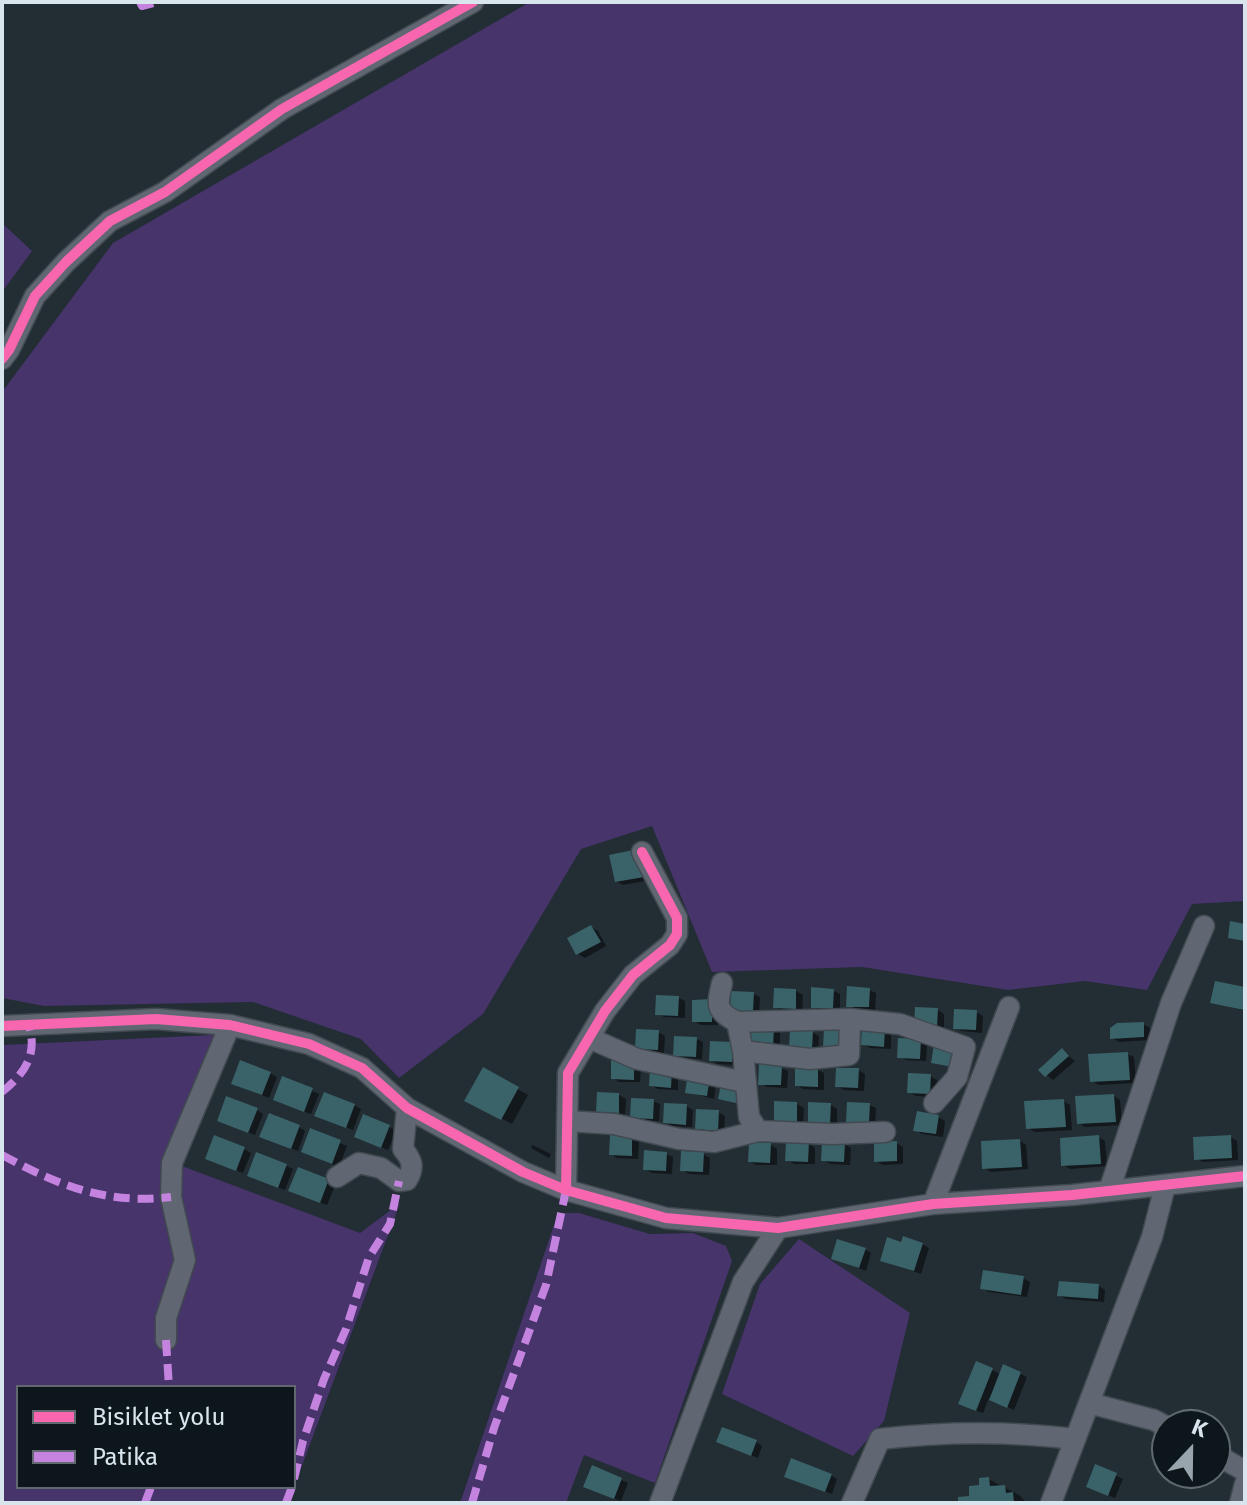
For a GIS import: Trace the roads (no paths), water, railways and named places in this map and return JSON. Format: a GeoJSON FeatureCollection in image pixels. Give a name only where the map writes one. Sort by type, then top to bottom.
{"type":"FeatureCollection","features":[{"type":"Feature","properties":{"kind":"street"},"geometry":{"type":"LineString","coordinates":[[2,359],[35,296],[110,221],[165,192],[282,109],[473,2]]}},
{"type":"Feature","properties":{"kind":"street"},"geometry":{"type":"LineString","coordinates":[[566,1190],[568,1073],[605,1011],[633,975],[670,945],[677,934],[677,918],[642,852]]}},
{"type":"Feature","properties":{"kind":"street"},"geometry":{"type":"LineString","coordinates":[[1109,1191],[1171,1003],[1204,926]]}},
{"type":"Feature","properties":{"kind":"street"},"geometry":{"type":"LineString","coordinates":[[722,983],[718,1003],[723,1015],[737,1022],[850,1019],[900,1024],[965,1047],[957,1077],[934,1103]]}},
{"type":"Feature","properties":{"kind":"street"},"geometry":{"type":"LineString","coordinates":[[933,1204],[1009,1007]]}},
{"type":"Feature","properties":{"kind":"street"},"geometry":{"type":"LineString","coordinates":[[2,1026],[156,1019],[230,1025],[309,1044],[362,1068],[407,1108],[523,1172],[566,1190],[666,1218],[778,1228],[933,1204],[1165,1186],[1245,1176]]}},
{"type":"Feature","properties":{"kind":"street"},"geometry":{"type":"LineString","coordinates":[[743,1051],[810,1059],[849,1055],[850,1019]]}},
{"type":"Feature","properties":{"kind":"street"},"geometry":{"type":"LineString","coordinates":[[737,1022],[749,1117],[758,1131]]}},
{"type":"Feature","properties":{"kind":"street"},"geometry":{"type":"LineString","coordinates":[[166,1340],[166,1318],[185,1260],[171,1197],[172,1163],[230,1025]]}},
{"type":"Feature","properties":{"kind":"street"},"geometry":{"type":"LineString","coordinates":[[589,1038],[637,1059],[744,1082]]}},
{"type":"Feature","properties":{"kind":"street"},"geometry":{"type":"LineString","coordinates":[[337,1177],[359,1163],[381,1168],[399,1181],[407,1180],[412,1171],[411,1159],[403,1149],[407,1108]]}},
{"type":"Feature","properties":{"kind":"street"},"geometry":{"type":"LineString","coordinates":[[567,1121],[614,1124],[679,1139],[714,1142],[758,1131],[833,1134],[885,1132]]}},
{"type":"Feature","properties":{"kind":"street"},"geometry":{"type":"LineString","coordinates":[[1051,1503],[1152,1237],[1165,1186]]}},
{"type":"Feature","properties":{"kind":"street"},"geometry":{"type":"LineString","coordinates":[[660,1503],[743,1282],[778,1228]]}},
{"type":"Feature","properties":{"kind":"street"},"geometry":{"type":"LineString","coordinates":[[1089,1403],[1151,1419]]}},
{"type":"Feature","properties":{"kind":"street"},"geometry":{"type":"LineString","coordinates":[[852,1503],[880,1439],[942,1432],[1019,1432],[1075,1439]]}},
{"type":"Feature","properties":{"kind":"street"},"geometry":{"type":"LineString","coordinates":[[1240,1503],[1245,1484]]}}]}
